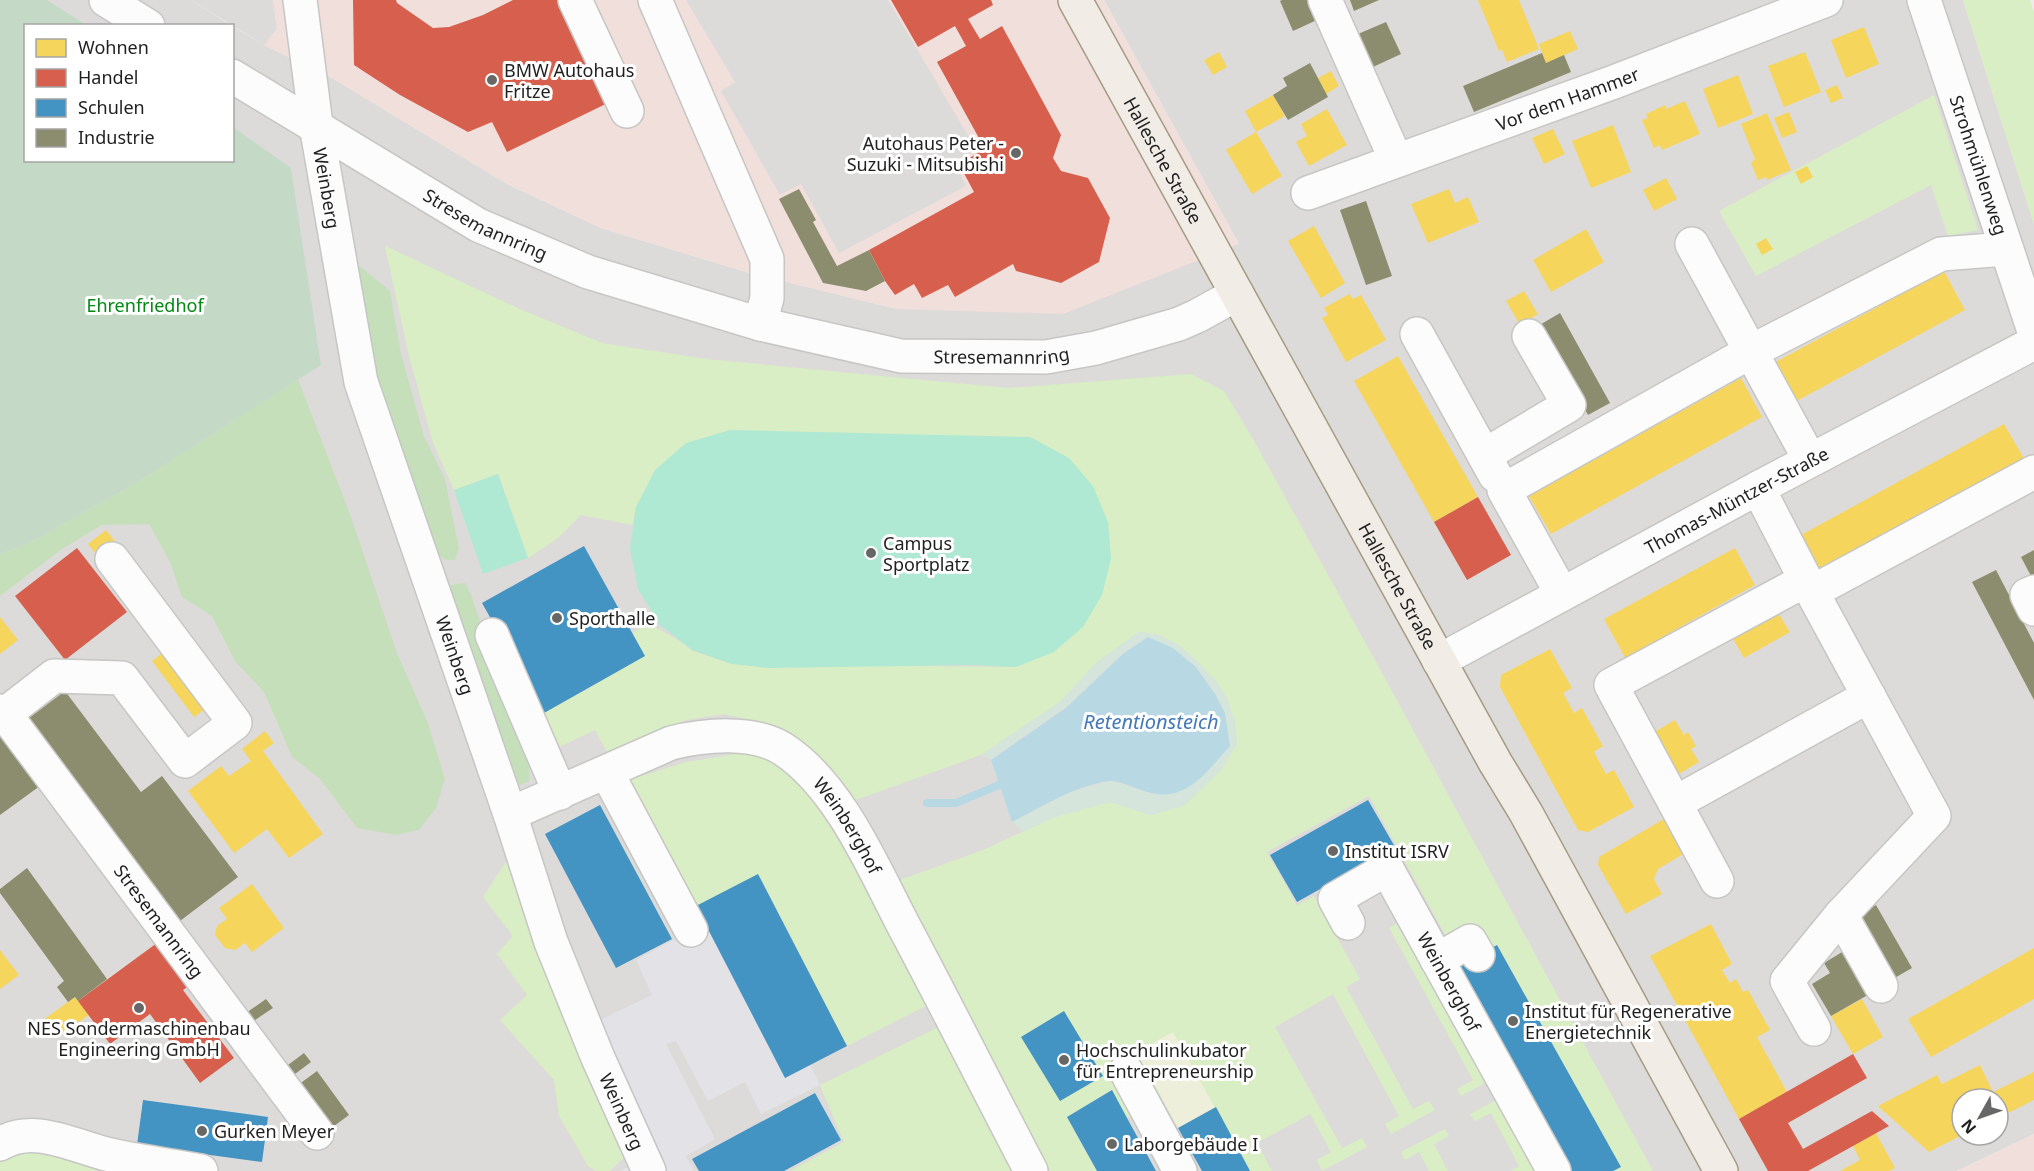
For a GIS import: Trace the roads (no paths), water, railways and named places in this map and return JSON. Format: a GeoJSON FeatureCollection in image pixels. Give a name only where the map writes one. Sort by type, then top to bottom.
{"type":"FeatureCollection","features":[{"type":"Feature","properties":{"kind":"main road","name":"Hallesche Straße"},"geometry":{"type":"LineString","coordinates":[[1075,0],[1495,762],[1526,813],[1721,1171]]}},
{"type":"Feature","properties":{"kind":"street"},"geometry":{"type":"LineString","coordinates":[[106,0],[145,24]]}},
{"type":"Feature","properties":{"kind":"street","name":"Weinberg"},"geometry":{"type":"LineString","coordinates":[[300,0],[326,189],[361,382],[510,814],[551,942],[598,1058],[649,1171]]}},
{"type":"Feature","properties":{"kind":"street"},"geometry":{"type":"LineString","coordinates":[[575,0],[627,111]]}},
{"type":"Feature","properties":{"kind":"street"},"geometry":{"type":"LineString","coordinates":[[655,0],[767,259],[767,298],[760,324]]}},
{"type":"Feature","properties":{"kind":"street"},"geometry":{"type":"LineString","coordinates":[[1325,0],[1396,160]]}},
{"type":"Feature","properties":{"kind":"street","name":"Vor dem Hammer"},"geometry":{"type":"LineString","coordinates":[[1308,193],[1614,82],[1826,0]]}},
{"type":"Feature","properties":{"kind":"street","name":"Strohmühlenweg"},"geometry":{"type":"LineString","coordinates":[[1924,0],[2034,331]]}},
{"type":"Feature","properties":{"kind":"street","name":"Stresemannring"},"geometry":{"type":"LineString","coordinates":[[234,77],[478,225],[588,272],[760,324],[901,356],[1046,357],[1096,348],[1179,324],[1236,294]]}},
{"type":"Feature","properties":{"kind":"street"},"geometry":{"type":"LineString","coordinates":[[1692,244],[1810,460]]}},
{"type":"Feature","properties":{"kind":"street"},"geometry":{"type":"LineString","coordinates":[[1504,490],[1750,352],[1941,254],[2006,249]]}},
{"type":"Feature","properties":{"kind":"street"},"geometry":{"type":"LineString","coordinates":[[1416,334],[1562,594]]}},
{"type":"Feature","properties":{"kind":"street"},"geometry":{"type":"LineString","coordinates":[[1485,455],[1569,405],[1529,336]]}},
{"type":"Feature","properties":{"kind":"street","name":"Thomas-Müntzer-Straße"},"geometry":{"type":"LineString","coordinates":[[1439,661],[1810,460],[2034,343]]}},
{"type":"Feature","properties":{"kind":"street"},"geometry":{"type":"LineString","coordinates":[[1717,881],[1611,685],[2034,472]]}},
{"type":"Feature","properties":{"kind":"street"},"geometry":{"type":"LineString","coordinates":[[1758,488],[1934,816],[1841,915],[1787,981],[1814,1029]]}},
{"type":"Feature","properties":{"kind":"street"},"geometry":{"type":"LineString","coordinates":[[2,713],[54,676],[122,678],[185,761],[235,723],[112,559]]}},
{"type":"Feature","properties":{"kind":"street"},"geometry":{"type":"LineString","coordinates":[[2034,592],[2027,595],[2034,609]]}},
{"type":"Feature","properties":{"kind":"street"},"geometry":{"type":"LineString","coordinates":[[492,635],[560,793]]}},
{"type":"Feature","properties":{"kind":"street"},"geometry":{"type":"LineString","coordinates":[[1675,803],[1869,696]]}},
{"type":"Feature","properties":{"kind":"street","name":"Stresemannring"},"geometry":{"type":"LineString","coordinates":[[2,713],[317,1133]]}},
{"type":"Feature","properties":{"kind":"street","name":"Weinberghof"},"geometry":{"type":"LineString","coordinates":[[510,814],[671,743],[696,737],[724,736],[757,739],[782,748],[809,772],[843,812],[1031,1171]]}},
{"type":"Feature","properties":{"kind":"street"},"geometry":{"type":"LineString","coordinates":[[607,773],[691,930]]}},
{"type":"Feature","properties":{"kind":"street","name":"Weinberghof"},"geometry":{"type":"LineString","coordinates":[[1348,922],[1335,898],[1387,868],[1554,1171]]}},
{"type":"Feature","properties":{"kind":"street"},"geometry":{"type":"LineString","coordinates":[[1841,915],[1881,986]]}},
{"type":"Feature","properties":{"kind":"street"},"geometry":{"type":"LineString","coordinates":[[1437,960],[1470,941],[1478,955]]}},
{"type":"Feature","properties":{"kind":"street"},"geometry":{"type":"LineString","coordinates":[[1126,1071],[1180,1171]]}},
{"type":"Feature","properties":{"kind":"street"},"geometry":{"type":"LineString","coordinates":[[0,1144],[10,1138],[49,1137],[113,1163],[201,1171]]}},
{"type":"Feature","properties":{"kind":"water","name":"Retentionsteich"},"geometry":{"type":"Polygon","coordinates":[[[1148,637],[1173,648],[1196,667],[1225,713],[1230,746],[1203,776],[1183,790],[1172,794],[1144,791],[1109,781],[1071,792],[1012,822],[991,760],[1066,708],[1124,653],[1148,637]]]}},
{"type":"Feature","properties":{"kind":"waterway"},"geometry":{"type":"LineString","coordinates":[[927,803],[956,803],[999,785]]}},
{"type":"Feature","properties":{"kind":"place","name":"BMW Autohaus Fritze"},"geometry":{"type":"Point","coordinates":[492,80]}},
{"type":"Feature","properties":{"kind":"place","name":"Autohaus Peter - Suzuki - Mitsubishi"},"geometry":{"type":"Point","coordinates":[1016,153]}},
{"type":"Feature","properties":{"kind":"place","name":"Campus Sportplatz"},"geometry":{"type":"Point","coordinates":[871,553]}},
{"type":"Feature","properties":{"kind":"place","name":"Sporthalle"},"geometry":{"type":"Point","coordinates":[557,618]}},
{"type":"Feature","properties":{"kind":"place","name":"Institut ISRV"},"geometry":{"type":"Point","coordinates":[1333,851]}},
{"type":"Feature","properties":{"kind":"place","name":"NES Sondermaschinenbau Engineering GmbH"},"geometry":{"type":"Point","coordinates":[139,1008]}},
{"type":"Feature","properties":{"kind":"place","name":"Institut für Regenerative Energietechnik"},"geometry":{"type":"Point","coordinates":[1513,1021]}},
{"type":"Feature","properties":{"kind":"place","name":"Hochschulinkubator für Entrepreneurship"},"geometry":{"type":"Point","coordinates":[1064,1060]}},
{"type":"Feature","properties":{"kind":"place","name":"Gurken Meyer"},"geometry":{"type":"Point","coordinates":[202,1131]}},
{"type":"Feature","properties":{"kind":"place","name":"Laborgebäude I"},"geometry":{"type":"Point","coordinates":[1112,1144]}},
{"type":"Feature","properties":{"kind":"park label","name":"Ehrenfriedhof"},"geometry":{"type":"Point","coordinates":[145,305]}}]}
